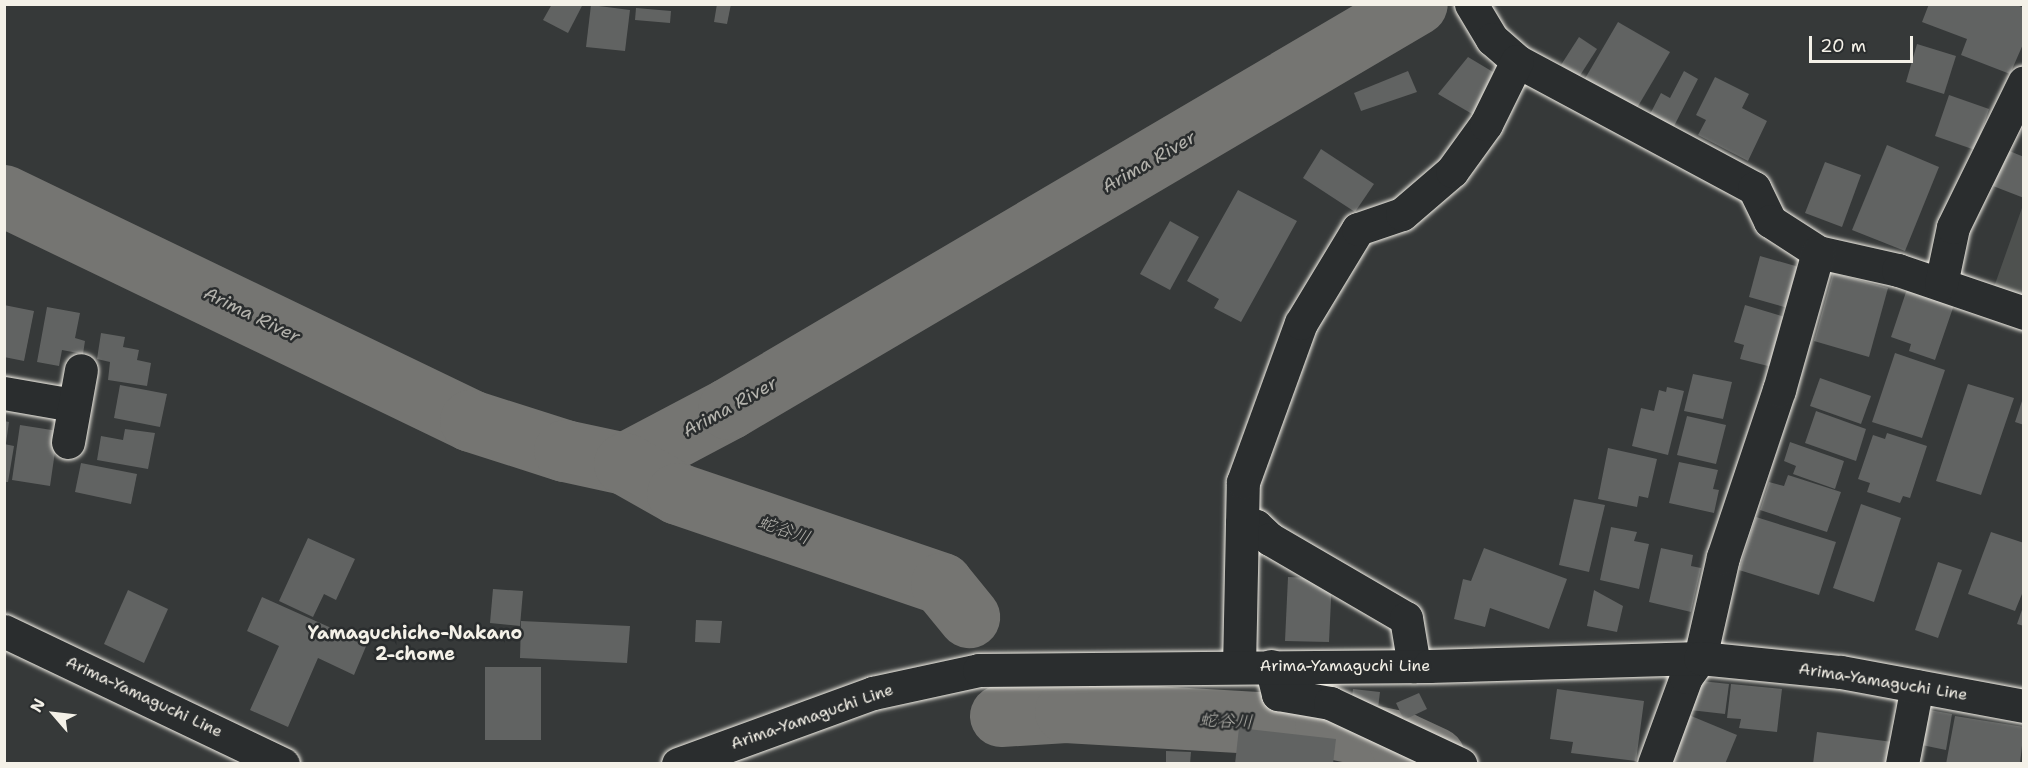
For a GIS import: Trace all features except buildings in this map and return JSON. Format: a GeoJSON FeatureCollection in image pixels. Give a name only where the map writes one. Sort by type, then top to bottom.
{"type":"FeatureCollection","features":[{"type":"Feature","properties":{"kind":"street"},"geometry":{"type":"LineString","coordinates":[[1471,4],[1492,39],[1517,61],[1754,188],[1770,221],[1818,252],[1898,270],[2024,313]]}},
{"type":"Feature","properties":{"kind":"street"},"geometry":{"type":"LineString","coordinates":[[1239,667],[1243,482],[1301,323],[1358,229],[1402,214],[1452,171],[1486,124],[1517,61]]}},
{"type":"Feature","properties":{"kind":"street"},"geometry":{"type":"LineString","coordinates":[[1941,284],[1953,227],[2024,82]]}},
{"type":"Feature","properties":{"kind":"street"},"geometry":{"type":"LineString","coordinates":[[1654,764],[1686,677],[1700,658],[1723,557],[1779,390],[1818,252]]}},
{"type":"Feature","properties":{"kind":"street"},"geometry":{"type":"LineString","coordinates":[[68,442],[81,370]]}},
{"type":"Feature","properties":{"kind":"street"},"geometry":{"type":"LineString","coordinates":[[4,393],[73,405]]}},
{"type":"Feature","properties":{"kind":"street"},"geometry":{"type":"LineString","coordinates":[[1242,523],[1256,526],[1270,539],[1406,618],[1414,666]]}},
{"type":"Feature","properties":{"kind":"street","name":"Arima-Yamaguchi Line"},"geometry":{"type":"LineString","coordinates":[[4,631],[283,764]]}},
{"type":"Feature","properties":{"kind":"street","name":"Arima-Yamaguchi Line"},"geometry":{"type":"LineString","coordinates":[[678,764],[873,693],[979,670],[1414,666],[1700,658],[1841,672],[2024,706]]}},
{"type":"Feature","properties":{"kind":"street"},"geometry":{"type":"LineString","coordinates":[[1271,666],[1278,694],[1330,702],[1460,764]]}},
{"type":"Feature","properties":{"kind":"street"},"geometry":{"type":"LineString","coordinates":[[1902,764],[1917,686]]}},
{"type":"Feature","properties":{"kind":"shaded area"},"geometry":{"type":"Polygon","coordinates":[[[2023,209],[2023,298],[1994,287],[2023,209]]]}},
{"type":"Feature","properties":{"kind":"waterway","name":"Arima River"},"geometry":{"type":"LineString","coordinates":[[4,196],[471,421],[565,451],[625,464],[729,409],[1417,4]]}},
{"type":"Feature","properties":{"kind":"waterway","name":"蛇谷川"},"geometry":{"type":"LineString","coordinates":[[625,464],[678,494],[942,584],[969,617]]}},
{"type":"Feature","properties":{"kind":"waterway","name":"蛇谷川"},"geometry":{"type":"LineString","coordinates":[[1001,716],[1066,712],[1326,727],[1400,742],[1434,758]]}},
{"type":"Feature","properties":{"kind":"district","name":"Yamaguchicho-Nakano 2-chome"},"geometry":{"type":"Point","coordinates":[415,644]}}]}
